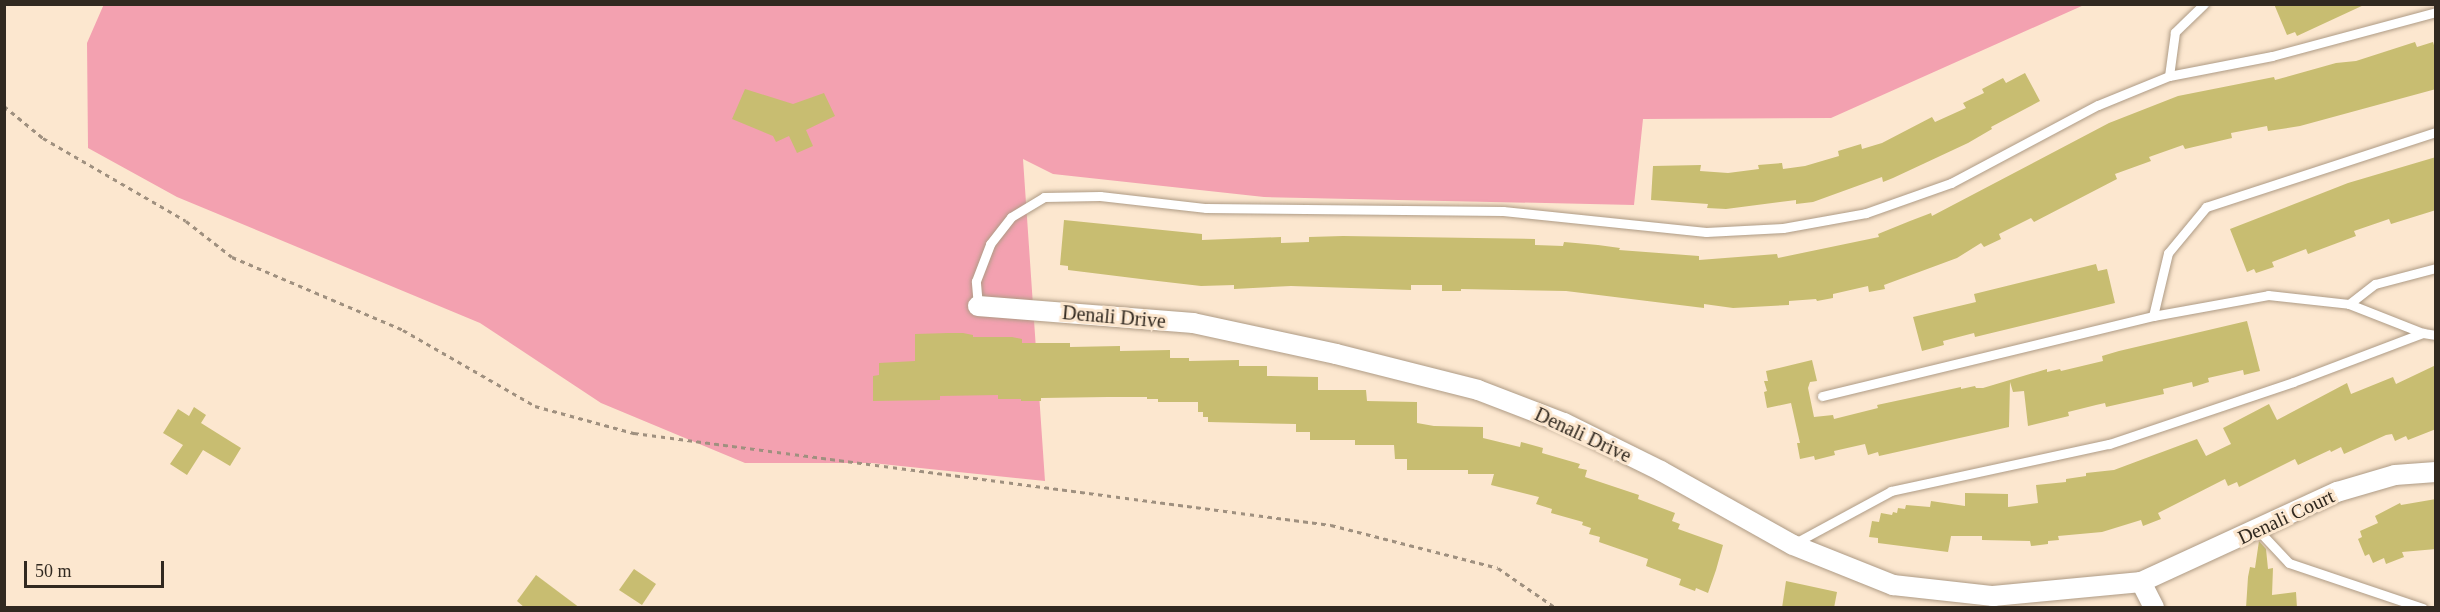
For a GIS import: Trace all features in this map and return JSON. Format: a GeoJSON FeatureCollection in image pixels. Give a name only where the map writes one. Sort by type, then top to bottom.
{"type":"FeatureCollection","features":[{"type":"Feature","properties":{"kind":"street","name":"Denali Drive"},"geometry":{"type":"LineString","coordinates":[[978,306],[1193,323],[1336,354],[1478,390],[1564,423],[1661,471],[1793,544],[1893,585],[1993,596],[2142,582]]}},
{"type":"Feature","properties":{"kind":"street","name":"Denali Court"},"geometry":{"type":"LineString","coordinates":[[2142,582],[2337,492],[2395,475],[2436,472]]}},
{"type":"Feature","properties":{"kind":"street"},"geometry":{"type":"LineString","coordinates":[[2142,582],[2154,608]]}},
{"type":"Feature","properties":{"kind":"lane"},"geometry":{"type":"LineString","coordinates":[[2169,76],[2175,32],[2204,4]]}},
{"type":"Feature","properties":{"kind":"lane"},"geometry":{"type":"LineString","coordinates":[[978,306],[976,281],[990,244],[1011,217],[1044,198],[1100,196],[1206,208],[1503,211],[1706,232],[1783,228],[1866,213],[1951,183],[2098,105],[2169,76],[2272,56],[2436,12]]}},
{"type":"Feature","properties":{"kind":"lane"},"geometry":{"type":"LineString","coordinates":[[2153,316],[2168,253],[2206,207],[2436,132]]}},
{"type":"Feature","properties":{"kind":"lane"},"geometry":{"type":"LineString","coordinates":[[2349,304],[2375,284],[2436,268]]}},
{"type":"Feature","properties":{"kind":"lane"},"geometry":{"type":"LineString","coordinates":[[1822,396],[2052,343],[2153,316],[2268,295],[2349,304],[2423,333],[2436,335]]}},
{"type":"Feature","properties":{"kind":"lane"},"geometry":{"type":"LineString","coordinates":[[1793,544],[1891,491],[2109,444],[2293,382],[2423,333]]}},
{"type":"Feature","properties":{"kind":"lane"},"geometry":{"type":"LineString","coordinates":[[2258,530],[2289,563],[2423,608]]}},
{"type":"Feature","properties":{"kind":"path"},"geometry":{"type":"LineString","coordinates":[[4,106],[43,138],[186,221],[232,257],[403,330],[535,406],[634,433],[1331,525],[1498,568],[1556,608]]}},
{"type":"Feature","properties":{"kind":"shaded area"},"geometry":{"type":"Polygon","coordinates":[[[104,4],[2084,5],[1831,118],[1643,119],[1634,205],[1264,197],[1053,174],[1023,159],[1045,481],[872,463],[745,463],[601,403],[480,323],[177,197],[88,148],[87,43],[104,4]]]}},
{"type":"Feature","properties":{"kind":"building"},"geometry":{"type":"Polygon","coordinates":[[[2274,4],[2366,4],[2297,36],[2295,32],[2287,35],[2274,4]]]}},
{"type":"Feature","properties":{"kind":"building"},"geometry":{"type":"Polygon","coordinates":[[[2415,42],[2417,47],[2433,42],[2436,52],[2436,89],[2300,126],[2268,131],[2267,126],[2231,133],[2232,138],[2185,149],[2183,145],[2149,157],[2151,161],[2115,174],[2117,179],[2034,222],[2031,218],[1999,234],[2001,239],[1984,247],[1981,243],[1957,258],[1884,285],[1885,289],[1869,292],[1868,286],[1833,294],[1833,298],[1817,301],[1816,299],[1789,301],[1789,305],[1733,308],[1704,304],[1704,308],[1566,291],[1461,289],[1461,291],[1442,291],[1442,285],[1411,285],[1411,290],[1291,286],[1234,289],[1234,285],[1201,286],[1068,270],[1068,266],[1060,265],[1064,220],[1202,234],[1202,240],[1281,237],[1281,243],[1309,242],[1309,237],[1343,236],[1535,239],[1535,245],[1563,246],[1564,242],[1598,245],[1620,248],[1619,250],[1699,256],[1699,260],[1777,254],[1778,258],[1879,237],[1878,234],[1910,221],[1931,213],[1932,216],[2109,123],[2178,96],[2274,77],[2275,80],[2336,63],[2356,61],[2415,42]]]}},
{"type":"Feature","properties":{"kind":"building"},"geometry":{"type":"Polygon","coordinates":[[[2025,73],[2040,101],[1991,127],[1992,129],[1968,143],[1883,182],[1882,177],[1813,202],[1796,204],[1796,200],[1726,209],[1707,208],[1708,204],[1651,200],[1653,166],[1701,165],[1700,171],[1728,173],[1759,169],[1758,165],[1782,163],[1783,169],[1805,166],[1839,156],[1838,151],[1861,144],[1862,149],[1882,143],[1932,117],[1935,122],[1966,108],[1963,103],[1984,93],[1982,89],[2003,78],[2006,83],[2025,73]]]}},
{"type":"Feature","properties":{"kind":"building"},"geometry":{"type":"Polygon","coordinates":[[[745,89],[793,104],[824,93],[835,116],[806,130],[813,146],[797,153],[789,136],[776,142],[773,136],[732,119],[745,89]]]}},
{"type":"Feature","properties":{"kind":"building"},"geometry":{"type":"Polygon","coordinates":[[[2436,157],[2436,210],[2391,224],[2389,219],[2354,231],[2356,236],[2308,254],[2306,249],[2272,262],[2274,267],[2256,273],[2254,269],[2247,272],[2230,229],[2348,183],[2436,157]]]}},
{"type":"Feature","properties":{"kind":"building"},"geometry":{"type":"Polygon","coordinates":[[[2096,264],[2098,271],[2107,269],[2115,303],[1975,337],[1974,333],[1943,341],[1944,345],[1922,351],[1913,317],[1976,302],[1974,294],[2096,264]]]}},
{"type":"Feature","properties":{"kind":"building"},"geometry":{"type":"Polygon","coordinates":[[[2247,321],[2260,371],[2244,375],[2243,370],[2208,378],[2209,382],[2193,387],[2192,382],[2163,389],[2164,394],[2106,407],[2105,403],[2096,405],[2068,412],[2069,416],[2028,426],[2024,391],[2013,392],[2010,382],[2009,427],[1879,456],[1878,452],[1868,455],[1865,444],[1834,451],[1835,455],[1815,460],[1814,456],[1800,459],[1797,443],[1800,443],[1791,403],[1767,408],[1764,392],[1767,391],[1764,381],[1768,381],[1766,371],[1812,360],[1817,381],[1810,382],[1808,388],[1814,417],[1833,415],[1834,419],[1878,408],[1877,405],[1961,387],[1961,389],[1975,386],[1983,388],[2047,369],[2047,372],[2060,369],[2061,371],[2103,361],[2102,356],[2119,351],[2247,321]]]}},
{"type":"Feature","properties":{"kind":"building"},"geometry":{"type":"Polygon","coordinates":[[[963,333],[973,335],[973,337],[1012,337],[1022,339],[1022,343],[1070,343],[1070,347],[1120,346],[1120,351],[1170,350],[1170,358],[1189,358],[1189,361],[1239,360],[1239,366],[1267,366],[1267,376],[1318,377],[1318,390],[1366,390],[1367,401],[1417,402],[1417,423],[1434,426],[1483,427],[1483,438],[1520,447],[1521,442],[1543,448],[1542,453],[1580,464],[1578,468],[1587,470],[1585,477],[1639,495],[1638,499],[1675,513],[1672,521],[1680,524],[1678,529],[1723,545],[1716,570],[1708,593],[1696,588],[1695,591],[1679,585],[1681,579],[1646,566],[1648,559],[1599,542],[1600,537],[1589,534],[1591,528],[1582,525],[1583,522],[1551,513],[1552,509],[1536,504],[1539,497],[1491,485],[1494,474],[1468,474],[1468,470],[1407,470],[1407,459],[1395,459],[1394,445],[1355,445],[1355,440],[1310,440],[1310,432],[1296,432],[1296,424],[1208,422],[1208,417],[1203,417],[1203,412],[1198,412],[1198,402],[1158,402],[1158,399],[1147,399],[1147,397],[1041,398],[1041,401],[1021,401],[1021,399],[998,399],[998,395],[940,396],[940,400],[873,401],[873,376],[879,375],[879,363],[915,361],[915,334],[963,333]]]}},
{"type":"Feature","properties":{"kind":"building"},"geometry":{"type":"Polygon","coordinates":[[[2436,365],[2436,429],[2408,440],[2406,436],[2395,441],[2392,434],[2386,435],[2344,454],[2341,447],[2298,465],[2295,459],[2239,487],[2237,482],[2228,486],[2225,479],[2158,513],[2161,519],[2143,526],[2141,520],[2102,532],[2058,536],[2059,540],[2031,546],[2030,541],[1982,540],[1982,536],[1951,536],[1948,552],[1878,543],[1878,538],[1869,537],[1872,521],[1879,522],[1881,513],[1892,515],[1893,512],[1897,513],[1898,508],[1905,509],[1906,505],[1930,507],[1931,501],[1965,506],[1965,493],[2008,494],[2008,507],[2038,503],[2036,485],[2066,482],[2066,479],[2086,476],[2086,473],[2114,470],[2197,439],[2206,456],[2231,444],[2223,428],[2269,404],[2277,420],[2347,383],[2351,394],[2393,377],[2396,384],[2436,365]]]}},
{"type":"Feature","properties":{"kind":"building"},"geometry":{"type":"Polygon","coordinates":[[[194,407],[206,415],[201,423],[241,448],[230,466],[203,450],[187,475],[170,464],[183,445],[163,433],[178,409],[189,416],[194,407]]]}},
{"type":"Feature","properties":{"kind":"building"},"geometry":{"type":"Polygon","coordinates":[[[2436,499],[2436,549],[2402,552],[2404,557],[2386,564],[2384,558],[2373,563],[2369,554],[2365,556],[2358,539],[2362,537],[2360,531],[2378,523],[2375,516],[2400,503],[2401,505],[2436,499]]]}},
{"type":"Feature","properties":{"kind":"building"},"geometry":{"type":"Polygon","coordinates":[[[2259,541],[2266,549],[2268,569],[2273,568],[2272,595],[2296,592],[2297,608],[2246,608],[2248,577],[2250,567],[2255,568],[2259,541]]]}},
{"type":"Feature","properties":{"kind":"building"},"geometry":{"type":"Polygon","coordinates":[[[634,569],[656,584],[642,605],[619,590],[634,569]]]}},
{"type":"Feature","properties":{"kind":"building"},"geometry":{"type":"Polygon","coordinates":[[[536,575],[580,608],[525,608],[517,601],[536,575]]]}},
{"type":"Feature","properties":{"kind":"building"},"geometry":{"type":"Polygon","coordinates":[[[1786,581],[1837,592],[1834,608],[1782,608],[1786,581]]]}}]}
